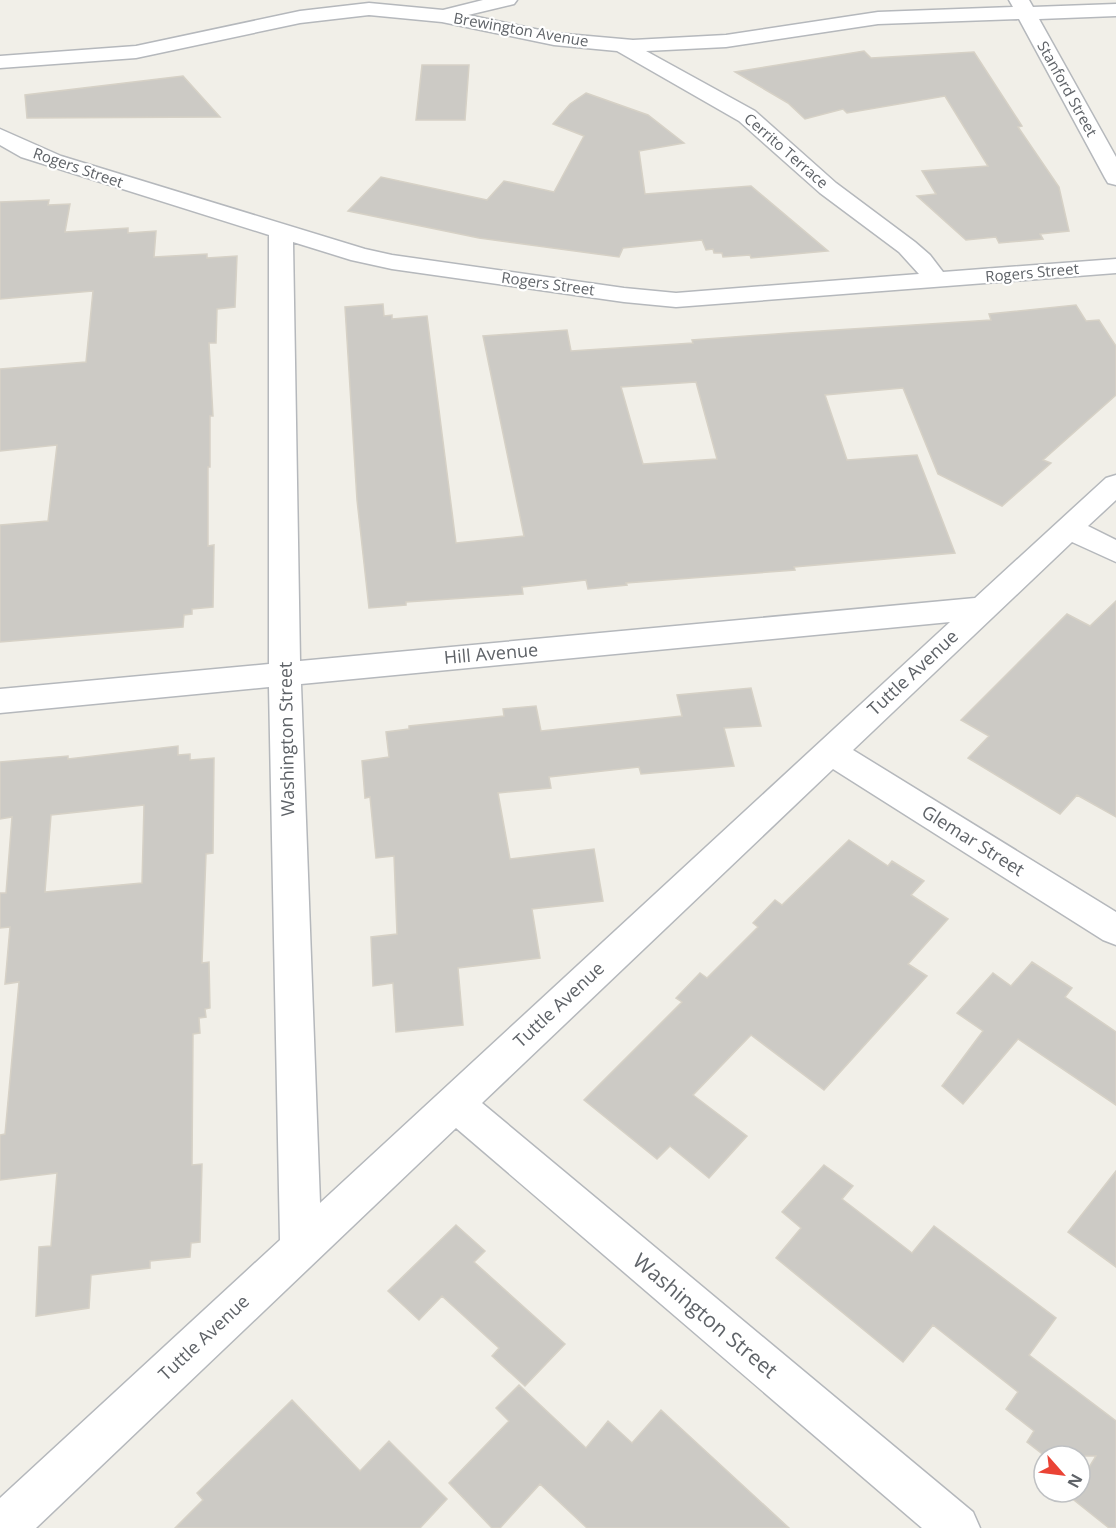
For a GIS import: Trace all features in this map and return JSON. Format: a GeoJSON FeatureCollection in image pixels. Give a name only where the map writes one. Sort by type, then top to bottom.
{"type":"FeatureCollection","features":[{"type":"Feature","properties":{"kind":"street"},"geometry":{"type":"LineString","coordinates":[[442,16],[507,0]]}},
{"type":"Feature","properties":{"kind":"street","name":"Brewington Avenue"},"geometry":{"type":"LineString","coordinates":[[0,62],[136,52],[270,22],[338,12],[387,9],[442,16],[536,36],[619,45],[657,46],[726,41],[878,18],[1022,7],[1116,10]]}},
{"type":"Feature","properties":{"kind":"street","name":"Stanford Street"},"geometry":{"type":"LineString","coordinates":[[1022,7],[1116,178]]}},
{"type":"Feature","properties":{"kind":"street","name":"Cerrito Terrace"},"geometry":{"type":"LineString","coordinates":[[619,45],[747,116],[828,188],[907,247],[921,260],[936,280]]}},
{"type":"Feature","properties":{"kind":"street","name":"Rogers Street"},"geometry":{"type":"LineString","coordinates":[[0,136],[29,152],[53,161],[328,247],[392,262],[624,295],[676,300],[1116,266]]}},
{"type":"Feature","properties":{"kind":"street","name":"Washington Street"},"geometry":{"type":"LineString","coordinates":[[281,232],[285,673],[301,1246]]}},
{"type":"Feature","properties":{"kind":"street","name":"Tuttle Avenue"},"geometry":{"type":"LineString","coordinates":[[2,1528],[1116,484]]}},
{"type":"Feature","properties":{"kind":"street"},"geometry":{"type":"LineString","coordinates":[[1068,528],[1116,552]]}},
{"type":"Feature","properties":{"kind":"street","name":"Hill Avenue"},"geometry":{"type":"LineString","coordinates":[[0,702],[983,608]]}},
{"type":"Feature","properties":{"kind":"street","name":"Glemar Street"},"geometry":{"type":"LineString","coordinates":[[829,751],[1116,930]]}},
{"type":"Feature","properties":{"kind":"street","name":"Washington Street"},"geometry":{"type":"LineString","coordinates":[[454,1103],[957,1528]]}},
{"type":"Feature","properties":{"kind":"building"},"geometry":{"type":"Polygon","coordinates":[[[864,51],[871,58],[974,52],[1022,126],[1018,127],[1059,187],[1069,231],[1040,234],[1043,239],[999,243],[996,237],[966,240],[917,196],[936,194],[922,171],[988,166],[945,96],[847,113],[843,109],[805,119],[788,103],[735,72],[864,51]]]}},
{"type":"Feature","properties":{"kind":"building"},"geometry":{"type":"Polygon","coordinates":[[[422,65],[469,65],[465,120],[416,120],[422,65]]]}},
{"type":"Feature","properties":{"kind":"building"},"geometry":{"type":"Polygon","coordinates":[[[183,76],[220,117],[27,118],[25,95],[183,76]]]}},
{"type":"Feature","properties":{"kind":"building"},"geometry":{"type":"Polygon","coordinates":[[[586,93],[648,115],[684,143],[639,151],[645,194],[751,186],[828,251],[751,258],[750,255],[723,257],[722,253],[714,253],[713,249],[706,250],[702,240],[623,248],[619,257],[479,238],[348,211],[381,177],[487,200],[504,181],[554,192],[584,136],[553,124],[570,104],[586,93]]]}},
{"type":"Feature","properties":{"kind":"building"},"geometry":{"type":"Polygon","coordinates":[[[49,200],[48,205],[70,204],[65,232],[128,228],[128,233],[156,231],[154,257],[207,254],[207,258],[237,256],[235,307],[217,309],[216,343],[209,343],[213,416],[210,416],[210,467],[208,467],[208,546],[214,545],[213,607],[192,609],[192,614],[184,615],[183,627],[0,642],[0,525],[48,521],[57,445],[0,451],[0,369],[86,362],[93,291],[0,299],[0,202],[49,200]]]}},
{"type":"Feature","properties":{"kind":"building"},"geometry":{"type":"Polygon","coordinates":[[[383,304],[384,316],[392,315],[392,319],[427,316],[456,543],[524,536],[483,336],[567,330],[571,351],[693,343],[692,340],[991,320],[989,314],[1076,305],[1086,321],[1099,320],[1116,346],[1116,395],[1043,460],[1051,463],[1002,506],[938,474],[903,388],[825,395],[847,460],[917,455],[955,553],[794,567],[795,570],[626,583],[627,585],[588,589],[586,580],[522,587],[523,594],[406,602],[406,605],[369,608],[357,500],[345,307],[383,304]],[[696,382],[621,387],[643,464],[717,459],[696,382]]]}},
{"type":"Feature","properties":{"kind":"building"},"geometry":{"type":"Polygon","coordinates":[[[1116,601],[1116,817],[1077,795],[1060,814],[968,758],[989,736],[961,720],[1067,614],[1090,626],[1116,601]]]}},
{"type":"Feature","properties":{"kind":"building"},"geometry":{"type":"Polygon","coordinates":[[[751,688],[761,726],[724,728],[734,766],[641,774],[639,767],[549,777],[551,788],[498,793],[510,859],[594,849],[603,901],[532,909],[540,958],[458,968],[463,1025],[396,1032],[393,983],[373,986],[371,937],[397,934],[394,856],[376,858],[370,797],[365,798],[362,761],[389,757],[386,732],[409,729],[409,726],[504,716],[503,709],[536,706],[541,731],[682,716],[677,695],[751,688]]]}},
{"type":"Feature","properties":{"kind":"building"},"geometry":{"type":"Polygon","coordinates":[[[178,746],[178,755],[190,754],[190,760],[214,758],[213,853],[206,854],[202,963],[209,962],[210,1008],[205,1009],[206,1017],[199,1018],[200,1033],[193,1034],[192,1165],[202,1164],[200,1242],[191,1243],[190,1257],[150,1261],[150,1268],[91,1275],[89,1308],[36,1316],[39,1247],[51,1246],[57,1173],[0,1180],[0,1135],[5,1134],[19,982],[5,984],[10,927],[0,928],[0,893],[6,893],[12,817],[0,819],[0,762],[68,756],[68,759],[178,746]],[[144,805],[51,815],[45,892],[142,883],[144,805]]]}},
{"type":"Feature","properties":{"kind":"building"},"geometry":{"type":"Polygon","coordinates":[[[849,840],[888,866],[892,861],[924,881],[911,895],[948,919],[908,964],[927,976],[824,1090],[751,1035],[693,1095],[747,1136],[709,1178],[670,1146],[657,1159],[584,1100],[682,1002],[676,998],[700,973],[707,978],[758,927],[753,923],[775,900],[782,905],[849,840]]]}},
{"type":"Feature","properties":{"kind":"building"},"geometry":{"type":"Polygon","coordinates":[[[1032,962],[1072,988],[1065,997],[1116,1032],[1116,1105],[1018,1039],[963,1104],[942,1086],[983,1031],[957,1013],[993,973],[1011,986],[1032,962]]]}},
{"type":"Feature","properties":{"kind":"building"},"geometry":{"type":"Polygon","coordinates":[[[824,1165],[853,1186],[842,1199],[912,1253],[934,1226],[1056,1318],[1029,1355],[1116,1421],[1116,1528],[1109,1528],[1079,1504],[1092,1504],[1092,1462],[1096,1456],[1092,1456],[1092,1444],[1032,1444],[1032,1446],[1027,1442],[1034,1431],[1006,1409],[1018,1392],[933,1325],[903,1362],[776,1258],[801,1228],[782,1212],[824,1165]]]}},
{"type":"Feature","properties":{"kind":"building"},"geometry":{"type":"Polygon","coordinates":[[[1116,1171],[1116,1267],[1068,1232],[1116,1171]]]}},
{"type":"Feature","properties":{"kind":"building"},"geometry":{"type":"Polygon","coordinates":[[[456,1225],[485,1251],[474,1262],[565,1344],[525,1386],[492,1356],[499,1348],[442,1296],[419,1320],[388,1291],[456,1225]]]}},
{"type":"Feature","properties":{"kind":"building"},"geometry":{"type":"Polygon","coordinates":[[[519,1385],[586,1448],[608,1421],[632,1443],[661,1410],[789,1528],[587,1528],[540,1484],[500,1528],[492,1528],[449,1483],[509,1421],[496,1408],[519,1385]]]}},
{"type":"Feature","properties":{"kind":"building"},"geometry":{"type":"Polygon","coordinates":[[[292,1400],[360,1471],[389,1441],[447,1499],[420,1528],[175,1528],[203,1500],[197,1493],[292,1400]]]}}]}
